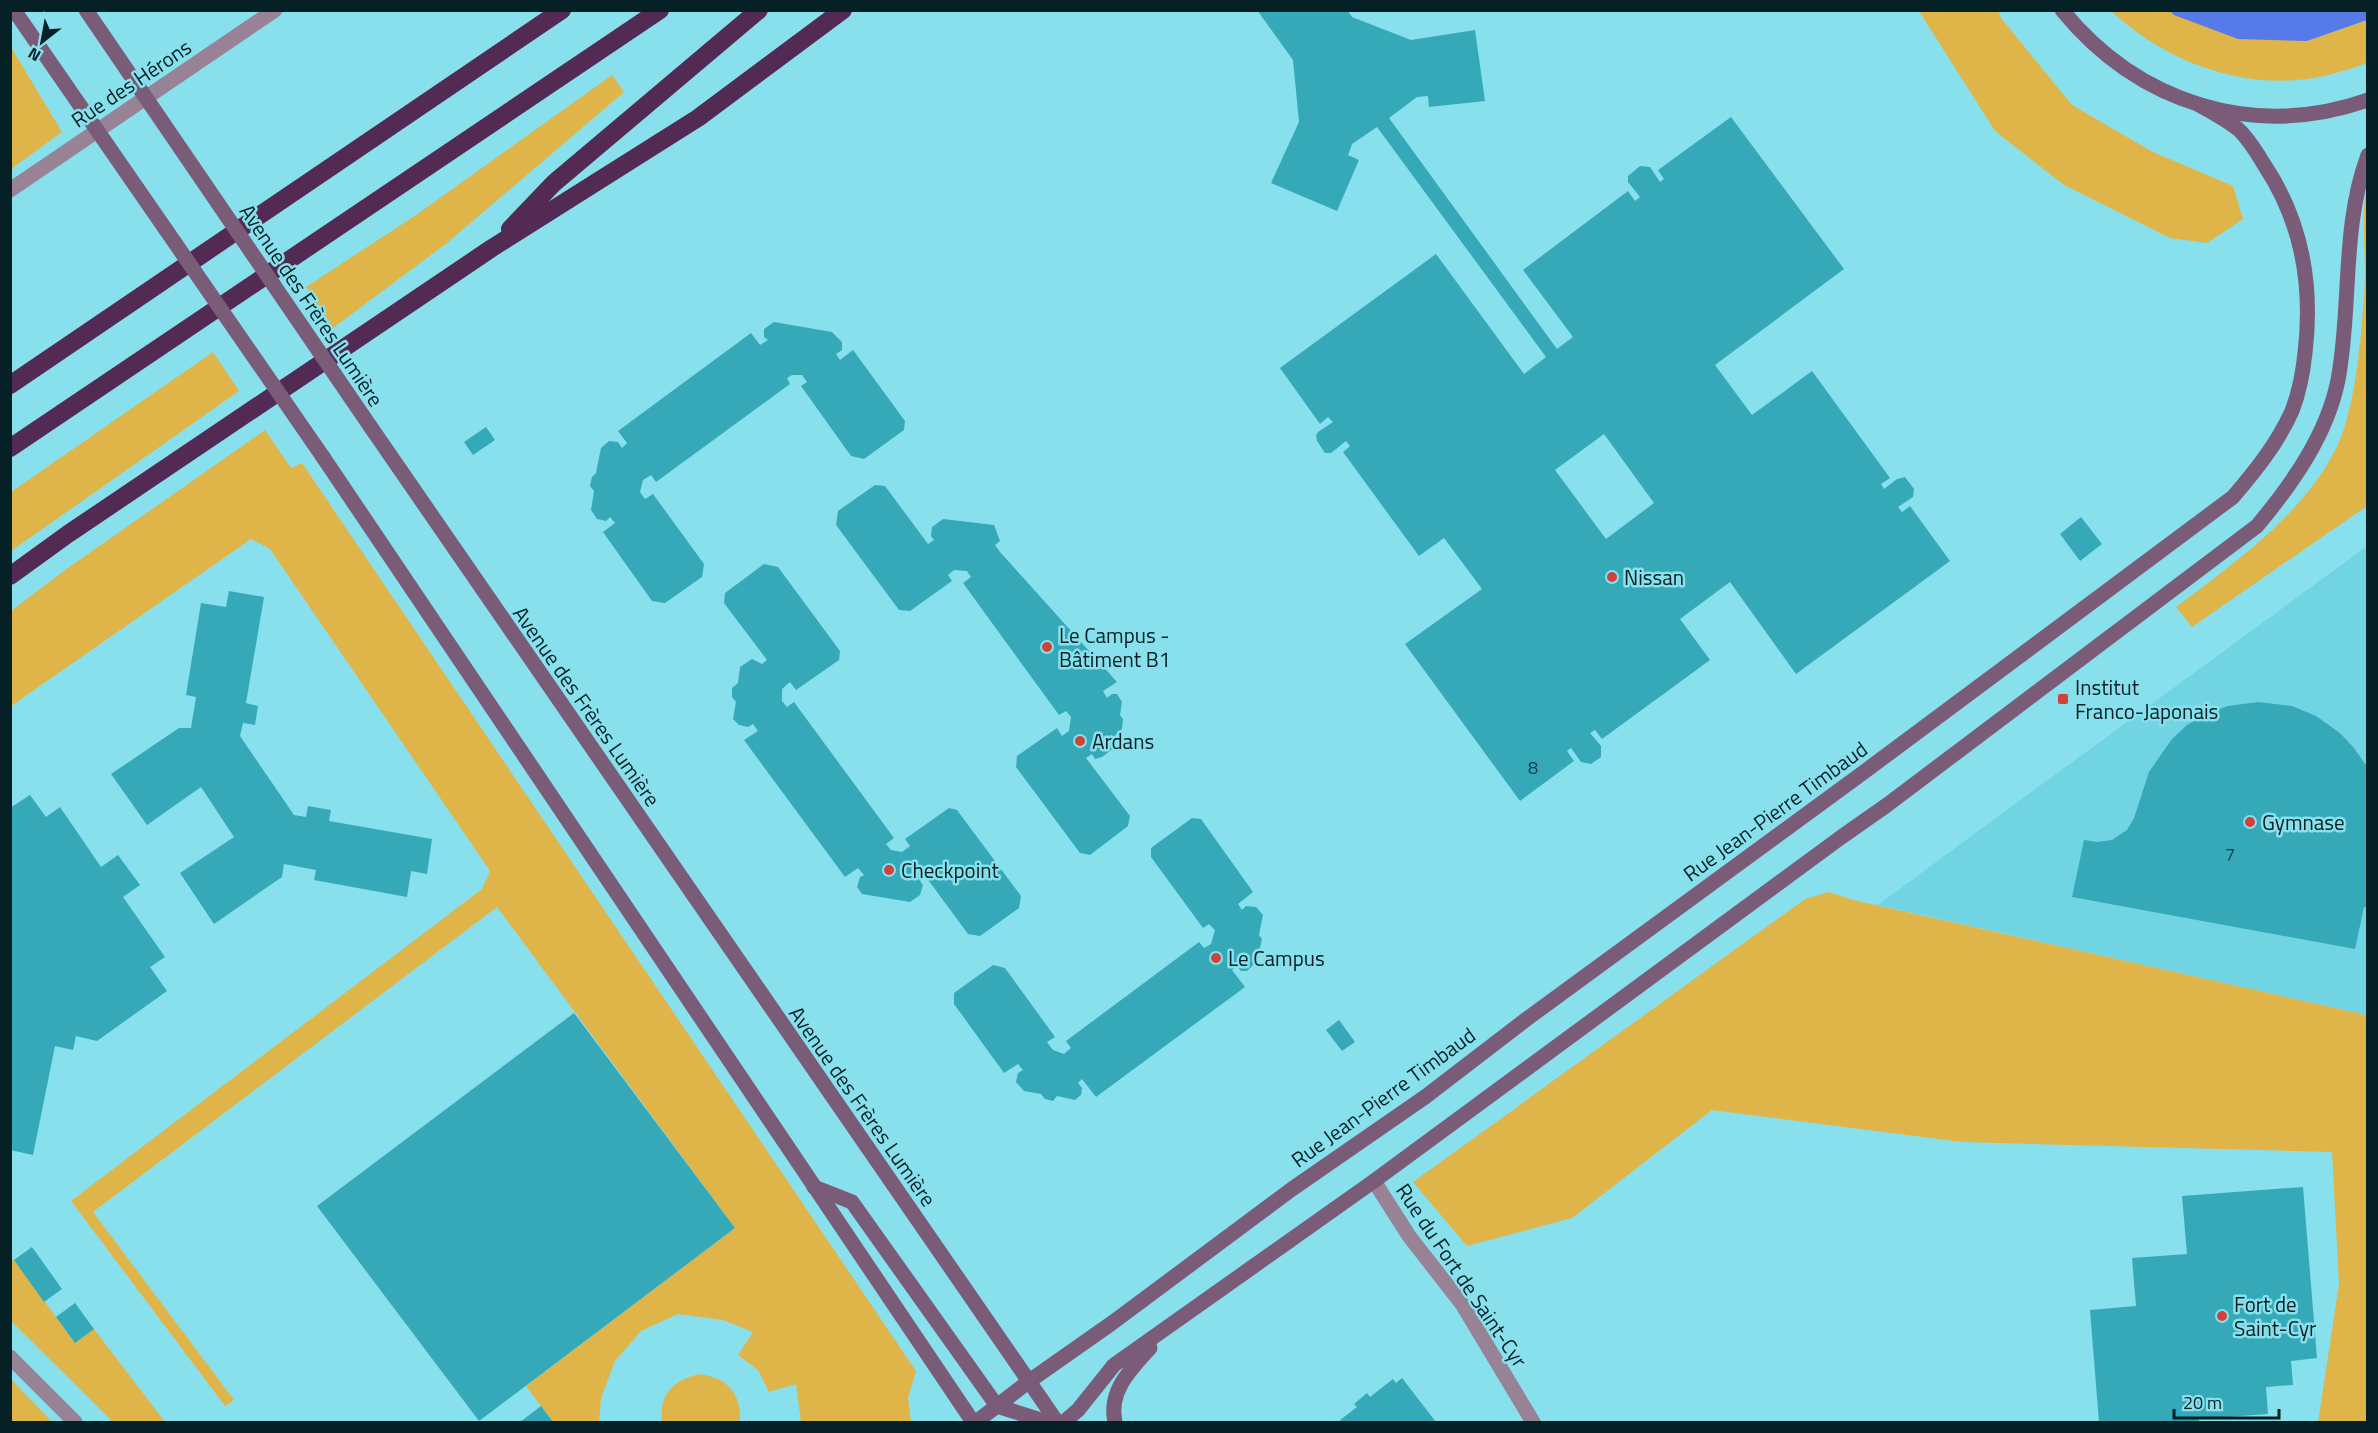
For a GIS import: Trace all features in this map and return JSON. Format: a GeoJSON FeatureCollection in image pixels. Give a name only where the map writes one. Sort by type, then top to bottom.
{"type":"FeatureCollection","features":[{"type":"Feature","properties":{"kind":"highway"},"geometry":{"type":"LineString","coordinates":[[10,385],[562,10]]}},
{"type":"Feature","properties":{"kind":"highway"},"geometry":{"type":"LineString","coordinates":[[10,448],[660,10]]}},
{"type":"Feature","properties":{"kind":"highway"},"geometry":{"type":"LineString","coordinates":[[492,248],[554,183],[759,10]]}},
{"type":"Feature","properties":{"kind":"highway"},"geometry":{"type":"LineString","coordinates":[[10,576],[68,534],[492,248],[698,118],[843,10]]}},
{"type":"Feature","properties":{"kind":"main road"},"geometry":{"type":"LineString","coordinates":[[14,10],[323,457],[974,1422]]}},
{"type":"Feature","properties":{"kind":"main road","name":"Avenue des Frères Lumière"},"geometry":{"type":"LineString","coordinates":[[86,10],[1057,1422]]}},
{"type":"Feature","properties":{"kind":"main road"},"geometry":{"type":"LineString","coordinates":[[2062,10],[2094,45],[2130,73],[2170,95],[2199,105],[2244,114],[2289,116],[2320,113],[2367,100]]}},
{"type":"Feature","properties":{"kind":"main road","name":"Rue Jean-Pierre Timbaud"},"geometry":{"type":"LineString","coordinates":[[974,1422],[1292,1189],[1425,1097],[1528,1018],[1864,772],[2233,497],[2260,465],[2278,438],[2293,409],[2302,374],[2306,343],[2309,309],[2307,279],[2296,228],[2273,178],[2256,151],[2238,130],[2199,105]]}},
{"type":"Feature","properties":{"kind":"main road"},"geometry":{"type":"LineString","coordinates":[[1064,1422],[1078,1410],[1114,1365],[1374,1181],[1887,805],[2257,526],[2277,503],[2314,445],[2337,382],[2343,343],[2350,223],[2367,155]]}},
{"type":"Feature","properties":{"kind":"main road"},"geometry":{"type":"LineString","coordinates":[[814,1186],[852,1202],[996,1407],[1047,1422]]}},
{"type":"Feature","properties":{"kind":"main road"},"geometry":{"type":"LineString","coordinates":[[1115,1422],[1113,1415],[1117,1392],[1124,1377],[1166,1330]]}},
{"type":"Feature","properties":{"kind":"street","name":"Rue des Hérons"},"geometry":{"type":"LineString","coordinates":[[10,190],[274,10]]}},
{"type":"Feature","properties":{"kind":"street","name":"Rue du Fort de Saint-Cyr"},"geometry":{"type":"LineString","coordinates":[[1374,1181],[1409,1236],[1461,1304],[1533,1422]]}},
{"type":"Feature","properties":{"kind":"street"},"geometry":{"type":"LineString","coordinates":[[10,1357],[75,1422]]}},
{"type":"Feature","properties":{"kind":"shaded area"},"geometry":{"type":"Polygon","coordinates":[[[1919,11],[1998,11],[2001,18],[2072,105],[2153,152],[2233,186],[2243,219],[2207,243],[2170,238],[2064,185],[1995,131],[1919,11]]]}},
{"type":"Feature","properties":{"kind":"shaded area"},"geometry":{"type":"Polygon","coordinates":[[[2111,11],[2170,11],[2175,15],[2307,41],[2367,20],[2367,63],[2302,80],[2272,81],[2243,78],[2214,71],[2159,47],[2111,11]]]}},
{"type":"Feature","properties":{"kind":"shaded area"},"geometry":{"type":"Polygon","coordinates":[[[11,47],[62,132],[10,169],[11,47]]]}},
{"type":"Feature","properties":{"kind":"shaded area"},"geometry":{"type":"Polygon","coordinates":[[[612,75],[624,92],[447,243],[333,328],[306,287],[416,215],[612,75]]]}},
{"type":"Feature","properties":{"kind":"shaded area"},"geometry":{"type":"Polygon","coordinates":[[[2367,183],[2367,506],[2192,627],[2176,607],[2226,569],[2276,526],[2319,477],[2335,450],[2350,407],[2358,360],[2364,296],[2364,211],[2367,183]]]}},
{"type":"Feature","properties":{"kind":"shaded area"},"geometry":{"type":"Polygon","coordinates":[[[213,352],[239,391],[11,551],[11,492],[213,352]]]}},
{"type":"Feature","properties":{"kind":"shaded area"},"geometry":{"type":"Polygon","coordinates":[[[265,430],[291,468],[302,463],[916,1371],[908,1398],[911,1422],[801,1422],[796,1384],[769,1392],[758,1370],[738,1355],[753,1332],[723,1320],[678,1314],[641,1331],[615,1361],[601,1398],[599,1422],[553,1422],[526,1386],[735,1228],[497,907],[93,1212],[234,1400],[225,1406],[71,1201],[482,889],[490,871],[270,549],[251,539],[11,706],[11,611],[65,570],[265,430]]]}},
{"type":"Feature","properties":{"kind":"shaded area","name":"Institut Franco-Japonais"},"geometry":{"type":"Polygon","coordinates":[[[2367,546],[2367,1015],[1878,905],[1970,837],[2367,546]]]}},
{"type":"Feature","properties":{"kind":"shaded area"},"geometry":{"type":"Polygon","coordinates":[[[1829,892],[1853,900],[2367,1015],[2367,1422],[2318,1422],[2339,1284],[2332,1152],[1962,1142],[1712,1110],[1572,1218],[1467,1246],[1413,1182],[1805,899],[1829,892]]]}},
{"type":"Feature","properties":{"kind":"shaded area"},"geometry":{"type":"Polygon","coordinates":[[[10,1260],[14,1260],[75,1343],[94,1329],[165,1422],[113,1422],[11,1321],[10,1260]]]}},
{"type":"Feature","properties":{"kind":"shaded area"},"geometry":{"type":"Polygon","coordinates":[[[699,1374],[718,1379],[731,1389],[738,1403],[740,1422],[662,1422],[663,1404],[669,1390],[681,1381],[699,1374]]]}},
{"type":"Feature","properties":{"kind":"shaded area"},"geometry":{"type":"Polygon","coordinates":[[[11,1379],[52,1422],[11,1422],[11,1379]]]}},
{"type":"Feature","properties":{"kind":"water"},"geometry":{"type":"Polygon","coordinates":[[[2367,10],[2367,20],[2307,41],[2238,39],[2174,15],[2170,11],[2367,10]]]}},
{"type":"Feature","properties":{"kind":"building"},"geometry":{"type":"Polygon","coordinates":[[[1257,10],[1347,10],[1352,17],[1411,40],[1475,30],[1485,101],[1429,107],[1428,96],[1417,97],[1389,118],[1557,349],[1573,337],[1523,270],[1628,191],[1635,201],[1640,197],[1628,182],[1628,176],[1640,166],[1650,167],[1660,182],[1664,179],[1658,170],[1731,117],[1844,269],[1715,365],[1752,415],[1812,371],[1890,478],[1881,484],[1884,489],[1897,479],[1905,477],[1914,489],[1913,497],[1898,507],[1902,512],[1910,506],[1950,561],[1796,674],[1730,582],[1680,619],[1710,660],[1602,739],[1595,730],[1590,733],[1601,746],[1601,757],[1591,764],[1581,762],[1571,748],[1567,751],[1574,761],[1520,801],[1405,644],[1482,589],[1444,538],[1419,556],[1343,452],[1350,446],[1346,441],[1331,453],[1325,453],[1316,435],[1333,422],[1328,417],[1320,424],[1280,368],[1436,254],[1524,374],[1546,357],[1377,127],[1352,144],[1348,155],[1359,160],[1337,211],[1271,183],[1299,122],[1293,60],[1257,10]],[[1604,434],[1555,470],[1606,539],[1654,503],[1604,434]]]}},
{"type":"Feature","properties":{"kind":"building"},"geometry":{"type":"Polygon","coordinates":[[[774,322],[832,332],[842,342],[842,350],[836,354],[840,360],[853,350],[905,421],[904,430],[864,459],[851,456],[801,386],[807,382],[802,375],[792,375],[787,378],[790,384],[656,482],[651,475],[643,480],[640,492],[645,499],[653,494],[704,564],[702,577],[665,603],[652,601],[603,532],[615,523],[610,517],[606,521],[597,519],[591,510],[594,491],[590,486],[592,477],[596,473],[601,448],[609,441],[618,442],[622,448],[627,443],[618,431],[751,333],[760,345],[768,340],[764,337],[764,329],[774,322]]]}},
{"type":"Feature","properties":{"kind":"building"},"geometry":{"type":"Polygon","coordinates":[[[486,427],[495,440],[473,455],[464,442],[486,427]]]}},
{"type":"Feature","properties":{"kind":"building","name":"Le Campus - Bâtiment B1"},"geometry":{"type":"Polygon","coordinates":[[[875,485],[885,486],[928,544],[934,540],[931,536],[932,527],[943,519],[994,525],[1000,541],[995,545],[1000,552],[1117,682],[1103,691],[1107,698],[1112,694],[1117,694],[1122,702],[1120,715],[1123,719],[1122,729],[1116,734],[1114,748],[1102,757],[1095,759],[1092,754],[1086,758],[1130,816],[1128,826],[1090,855],[1080,853],[1016,767],[1017,756],[1057,728],[1062,736],[1069,731],[1071,717],[1066,711],[1059,715],[963,583],[971,577],[967,571],[954,570],[948,575],[952,581],[910,611],[899,610],[836,525],[838,511],[875,485]]]}},
{"type":"Feature","properties":{"kind":"building"},"geometry":{"type":"Polygon","coordinates":[[[2081,517],[2102,544],[2080,561],[2060,534],[2081,517]]]}},
{"type":"Feature","properties":{"kind":"building"},"geometry":{"type":"Polygon","coordinates":[[[764,564],[778,567],[840,651],[839,660],[796,690],[790,682],[782,689],[782,701],[787,707],[794,702],[894,838],[886,844],[891,850],[902,852],[910,846],[905,839],[949,808],[957,810],[1021,896],[1019,908],[980,936],[968,934],[926,877],[920,881],[923,885],[920,895],[910,902],[862,894],[857,887],[860,877],[864,875],[858,868],[845,877],[744,740],[758,731],[753,724],[748,727],[739,725],[733,719],[736,702],[732,697],[732,688],[738,683],[740,667],[752,659],[762,664],[767,660],[724,603],[725,593],[764,564]]]}},
{"type":"Feature","properties":{"kind":"building"},"geometry":{"type":"Polygon","coordinates":[[[229,591],[264,597],[246,703],[258,706],[255,725],[243,723],[240,736],[294,815],[306,817],[308,806],[331,810],[329,821],[432,839],[427,874],[411,871],[407,897],[314,880],[316,870],[284,864],[282,877],[214,924],[180,873],[234,837],[201,787],[147,825],[111,774],[179,728],[191,728],[196,697],[186,695],[201,603],[226,607],[229,591]]]}},
{"type":"Feature","properties":{"kind":"building","name":"Gymnase"},"geometry":{"type":"Polygon","coordinates":[[[2258,702],[2292,706],[2316,716],[2340,733],[2368,768],[2368,908],[2364,907],[2355,949],[2072,897],[2084,840],[2097,842],[2112,840],[2127,830],[2134,818],[2149,772],[2172,739],[2187,725],[2213,711],[2228,706],[2258,702]]]}},
{"type":"Feature","properties":{"kind":"building"},"geometry":{"type":"Polygon","coordinates":[[[30,795],[46,817],[60,807],[101,867],[118,855],[140,885],[123,897],[165,957],[150,967],[167,991],[97,1041],[76,1036],[73,1050],[55,1046],[33,1155],[10,1150],[10,808],[30,795]]]}},
{"type":"Feature","properties":{"kind":"building","name":"Le Campus"},"geometry":{"type":"Polygon","coordinates":[[[1192,818],[1201,819],[1253,892],[1238,904],[1242,910],[1246,906],[1256,907],[1263,915],[1259,935],[1262,939],[1253,965],[1247,971],[1241,971],[1237,966],[1232,970],[1245,987],[1096,1097],[1082,1079],[1078,1083],[1082,1088],[1081,1095],[1075,1100],[1057,1096],[1053,1101],[1045,1099],[1041,1094],[1024,1091],[1016,1082],[1018,1073],[1023,1070],[1018,1064],[1004,1073],[954,1004],[954,993],[993,965],[1005,968],[1055,1037],[1047,1042],[1053,1050],[1064,1054],[1071,1048],[1066,1041],[1199,942],[1204,948],[1211,944],[1215,930],[1209,924],[1203,928],[1151,857],[1151,848],[1192,818]]]}},
{"type":"Feature","properties":{"kind":"building"},"geometry":{"type":"Polygon","coordinates":[[[574,1013],[735,1228],[479,1421],[317,1206],[574,1013]]]}},
{"type":"Feature","properties":{"kind":"building"},"geometry":{"type":"Polygon","coordinates":[[[1339,1020],[1355,1042],[1342,1051],[1326,1030],[1339,1020]]]}},
{"type":"Feature","properties":{"kind":"building"},"geometry":{"type":"Polygon","coordinates":[[[2303,1187],[2317,1358],[2291,1361],[2293,1385],[2266,1387],[2268,1414],[2199,1419],[2199,1422],[2099,1422],[2090,1310],[2136,1306],[2132,1258],[2187,1254],[2182,1196],[2303,1187]]]}},
{"type":"Feature","properties":{"kind":"building"},"geometry":{"type":"Polygon","coordinates":[[[32,1247],[62,1289],[44,1302],[14,1260],[32,1247]]]}},
{"type":"Feature","properties":{"kind":"building"},"geometry":{"type":"Polygon","coordinates":[[[75,1303],[94,1329],[75,1343],[56,1317],[75,1303]]]}},
{"type":"Feature","properties":{"kind":"building"},"geometry":{"type":"Polygon","coordinates":[[[1402,1378],[1436,1422],[1343,1422],[1340,1420],[1357,1407],[1354,1404],[1367,1393],[1370,1397],[1393,1379],[1396,1383],[1402,1378]]]}},
{"type":"Feature","properties":{"kind":"building"},"geometry":{"type":"Polygon","coordinates":[[[541,1406],[553,1422],[520,1422],[541,1406]]]}},
{"type":"Feature","properties":{"kind":"place","name":"Nissan"},"geometry":{"type":"Point","coordinates":[1612,577]}},
{"type":"Feature","properties":{"kind":"place","name":"Le Campus - Bâtiment B1"},"geometry":{"type":"Point","coordinates":[1047,647]}},
{"type":"Feature","properties":{"kind":"place","name":"Institut Franco-Japonais"},"geometry":{"type":"Point","coordinates":[2063,699]}},
{"type":"Feature","properties":{"kind":"place","name":"Ardans"},"geometry":{"type":"Point","coordinates":[1080,741]}},
{"type":"Feature","properties":{"kind":"place","name":"Gymnase"},"geometry":{"type":"Point","coordinates":[2250,822]}},
{"type":"Feature","properties":{"kind":"place","name":"Checkpoint"},"geometry":{"type":"Point","coordinates":[889,870]}},
{"type":"Feature","properties":{"kind":"place","name":"Le Campus"},"geometry":{"type":"Point","coordinates":[1216,958]}},
{"type":"Feature","properties":{"kind":"place","name":"Fort de Saint-Cyr"},"geometry":{"type":"Point","coordinates":[2222,1316]}}]}
